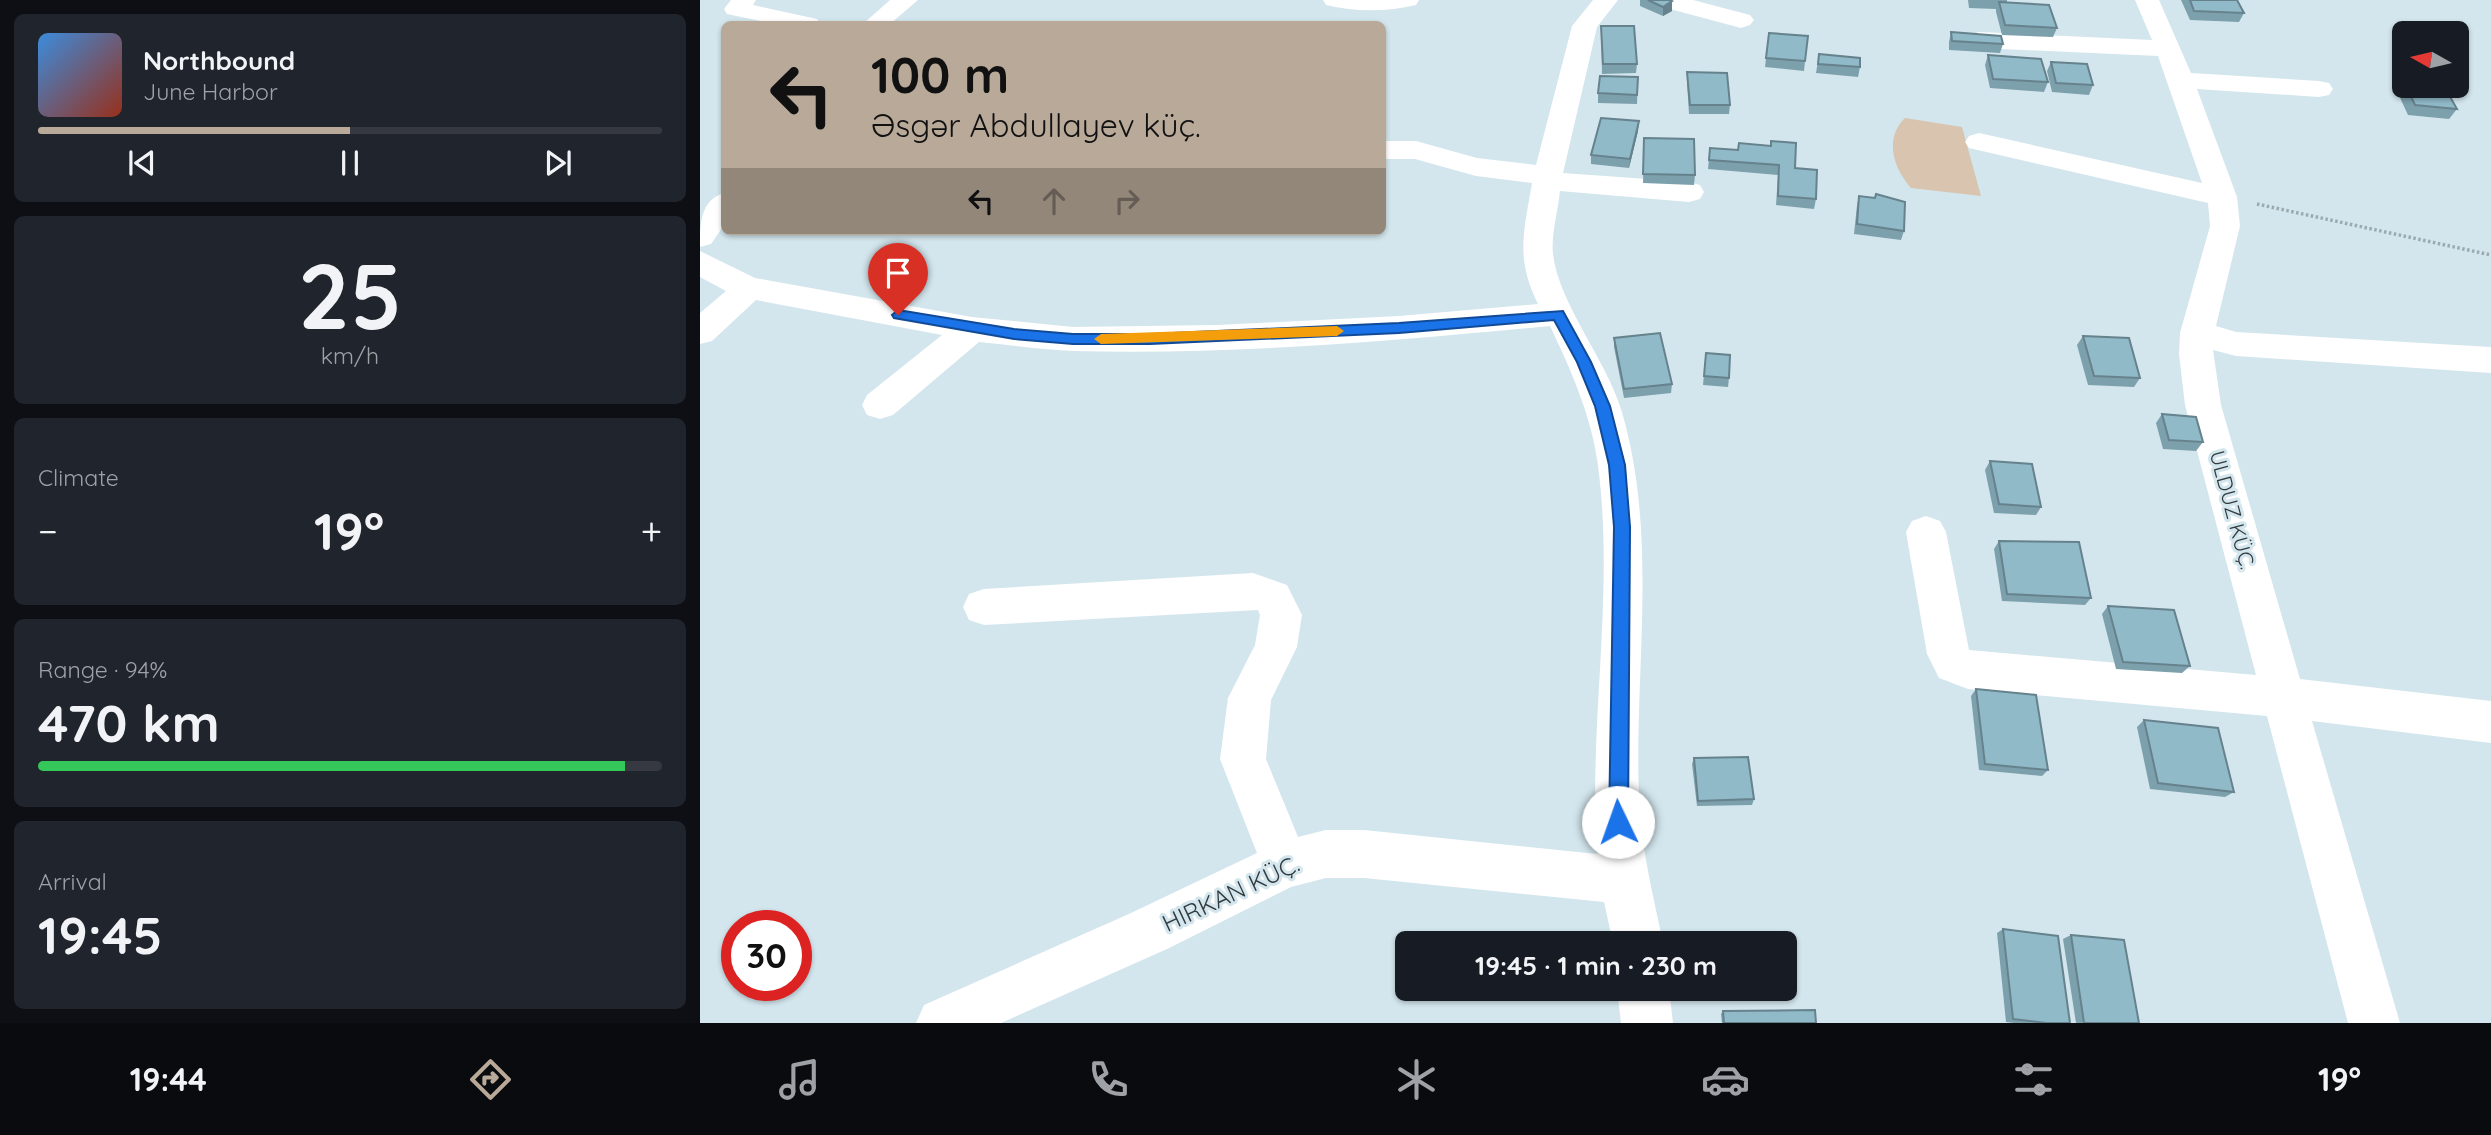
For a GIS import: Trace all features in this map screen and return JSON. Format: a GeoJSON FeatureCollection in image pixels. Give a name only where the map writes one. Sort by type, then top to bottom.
{"type":"FeatureCollection","features":[{"type":"Feature","properties":{"kind":"street"},"geometry":{"type":"LineString","coordinates":[[744,0],[736,9],[794,21]]}},
{"type":"Feature","properties":{"kind":"street"},"geometry":{"type":"LineString","coordinates":[[879,21],[906,0]]}},
{"type":"Feature","properties":{"kind":"street"},"geometry":{"type":"LineString","coordinates":[[1335,0],[1356,4],[1407,0]]}},
{"type":"Feature","properties":{"kind":"street"},"geometry":{"type":"LineString","coordinates":[[1606,0],[1585,26],[1546,178],[1538,253],[1545,285],[1584,362],[1602,406],[1617,465],[1622,527],[1622,605],[1616,796],[1622,874],[1635,931]]}},
{"type":"Feature","properties":{"kind":"street"},"geometry":{"type":"LineString","coordinates":[[1664,0],[1741,20]]}},
{"type":"Feature","properties":{"kind":"street","name":"ULDUZ KÜÇ."},"geometry":{"type":"LineString","coordinates":[[2147,0],[2175,65],[2222,197],[2225,226],[2197,333],[2196,354],[2203,405],[2374,1023]]}},
{"type":"Feature","properties":{"kind":"street"},"geometry":{"type":"LineString","coordinates":[[1979,40],[2175,65],[2319,89]]}},
{"type":"Feature","properties":{"kind":"street"},"geometry":{"type":"LineString","coordinates":[[1979,142],[2222,197]]}},
{"type":"Feature","properties":{"kind":"street"},"geometry":{"type":"LineString","coordinates":[[1386,150],[1416,150],[1476,167],[1532,173],[1596,188],[1689,192]]}},
{"type":"Feature","properties":{"kind":"street"},"geometry":{"type":"LineString","coordinates":[[700,237],[721,207]]}},
{"type":"Feature","properties":{"kind":"street"},"geometry":{"type":"LineString","coordinates":[[700,262],[724,278],[750,288],[972,329],[1073,339],[1217,337],[1399,328],[1558,314]]}},
{"type":"Feature","properties":{"kind":"street"},"geometry":{"type":"LineString","coordinates":[[700,332],[750,288]]}},
{"type":"Feature","properties":{"kind":"street"},"geometry":{"type":"LineString","coordinates":[[880,405],[972,329]]}},
{"type":"Feature","properties":{"kind":"street"},"geometry":{"type":"LineString","coordinates":[[2197,333],[2236,344],[2491,360]]}},
{"type":"Feature","properties":{"kind":"street"},"geometry":{"type":"LineString","coordinates":[[1926,532],[1948,654],[1954,664],[1968,670],[2283,697],[2491,722]]}},
{"type":"Feature","properties":{"kind":"street"},"geometry":{"type":"LineString","coordinates":[[984,607],[1253,591],[1273,598],[1281,615],[1276,647],[1250,698],[1244,731],[1243,759],[1285,864]]}},
{"type":"Feature","properties":{"kind":"street","name":"HIRKAN KÜÇ."},"geometry":{"type":"LineString","coordinates":[[942,1023],[1149,931],[1285,864],[1326,854],[1364,854],[1572,877],[1622,874]]}},
{"type":"Feature","properties":{"kind":"street"},"geometry":{"type":"LineString","coordinates":[[1644,1001],[1647,1023]]}},
{"type":"Feature","properties":{"kind":"path"},"geometry":{"type":"LineString","coordinates":[[2222,197],[2491,255]]}},
{"type":"Feature","properties":{"kind":"shaded area"},"geometry":{"type":"Polygon","coordinates":[[[1905,118],[1962,127],[1981,196],[1911,188],[1893,153],[1898,126],[1905,118]]]}},
{"type":"Feature","properties":{"kind":"building"},"geometry":{"type":"Polygon","coordinates":[[[1648,0],[1670,0],[1672,1],[1663,7],[1648,0]]]}},
{"type":"Feature","properties":{"kind":"building"},"geometry":{"type":"Polygon","coordinates":[[[2190,0],[2237,0],[2244,13],[2194,11],[2190,0]]]}},
{"type":"Feature","properties":{"kind":"building"},"geometry":{"type":"Polygon","coordinates":[[[1999,2],[2049,5],[2057,28],[2005,25],[1999,2]]]}},
{"type":"Feature","properties":{"kind":"building"},"geometry":{"type":"Polygon","coordinates":[[[1601,26],[1634,26],[1637,64],[1603,64],[1601,26]]]}},
{"type":"Feature","properties":{"kind":"building"},"geometry":{"type":"Polygon","coordinates":[[[1951,32],[2001,36],[2003,44],[1952,41],[1951,32]]]}},
{"type":"Feature","properties":{"kind":"building"},"geometry":{"type":"Polygon","coordinates":[[[1769,33],[1808,36],[1805,61],[1766,58],[1769,33]]]}},
{"type":"Feature","properties":{"kind":"building"},"geometry":{"type":"Polygon","coordinates":[[[1819,54],[1860,58],[1860,67],[1818,64],[1819,54]]]}},
{"type":"Feature","properties":{"kind":"building"},"geometry":{"type":"Polygon","coordinates":[[[1988,55],[2041,59],[2048,82],[1993,79],[1988,55]]]}},
{"type":"Feature","properties":{"kind":"building"},"geometry":{"type":"Polygon","coordinates":[[[2051,62],[2087,64],[2093,85],[2056,83],[2051,62]]]}},
{"type":"Feature","properties":{"kind":"building"},"geometry":{"type":"Polygon","coordinates":[[[1687,72],[1727,73],[1730,105],[1690,105],[1687,72]]]}},
{"type":"Feature","properties":{"kind":"building"},"geometry":{"type":"Polygon","coordinates":[[[1600,76],[1638,77],[1637,95],[1598,93],[1600,76]]]}},
{"type":"Feature","properties":{"kind":"building"},"geometry":{"type":"Polygon","coordinates":[[[2412,98],[2451,98],[2457,109],[2415,105],[2412,98]]]}},
{"type":"Feature","properties":{"kind":"building"},"geometry":{"type":"Polygon","coordinates":[[[1601,118],[1639,121],[1630,159],[1591,155],[1601,118]]]}},
{"type":"Feature","properties":{"kind":"building"},"geometry":{"type":"Polygon","coordinates":[[[1644,138],[1694,139],[1695,175],[1643,174],[1644,138]]]}},
{"type":"Feature","properties":{"kind":"building"},"geometry":{"type":"Polygon","coordinates":[[[1771,141],[1796,143],[1795,168],[1817,170],[1816,199],[1778,196],[1779,165],[1709,160],[1710,148],[1738,150],[1739,143],[1771,146],[1771,141]]]}},
{"type":"Feature","properties":{"kind":"building"},"geometry":{"type":"Polygon","coordinates":[[[1876,194],[1905,202],[1904,231],[1857,224],[1859,196],[1875,198],[1876,194]]]}},
{"type":"Feature","properties":{"kind":"building"},"geometry":{"type":"Polygon","coordinates":[[[1660,333],[1672,384],[1624,389],[1614,338],[1660,333]]]}},
{"type":"Feature","properties":{"kind":"building"},"geometry":{"type":"Polygon","coordinates":[[[2083,336],[2129,338],[2140,378],[2094,376],[2083,336]]]}},
{"type":"Feature","properties":{"kind":"building"},"geometry":{"type":"Polygon","coordinates":[[[1706,353],[1730,355],[1729,378],[1704,376],[1706,353]]]}},
{"type":"Feature","properties":{"kind":"building"},"geometry":{"type":"Polygon","coordinates":[[[2162,414],[2196,417],[2203,442],[2169,440],[2162,414]]]}},
{"type":"Feature","properties":{"kind":"building"},"geometry":{"type":"Polygon","coordinates":[[[1990,461],[2032,464],[2041,507],[1999,504],[1990,461]]]}},
{"type":"Feature","properties":{"kind":"building"},"geometry":{"type":"Polygon","coordinates":[[[1999,541],[2079,542],[2091,598],[2007,594],[1999,541]]]}},
{"type":"Feature","properties":{"kind":"building"},"geometry":{"type":"Polygon","coordinates":[[[2108,606],[2174,610],[2190,666],[2123,662],[2108,606]]]}},
{"type":"Feature","properties":{"kind":"building"},"geometry":{"type":"Polygon","coordinates":[[[1976,689],[2036,695],[2048,770],[1985,764],[1976,689]]]}},
{"type":"Feature","properties":{"kind":"building"},"geometry":{"type":"Polygon","coordinates":[[[2144,720],[2218,728],[2234,792],[2158,783],[2144,720]]]}},
{"type":"Feature","properties":{"kind":"building"},"geometry":{"type":"Polygon","coordinates":[[[1748,757],[1754,799],[1698,801],[1694,758],[1748,757]]]}},
{"type":"Feature","properties":{"kind":"building"},"geometry":{"type":"Polygon","coordinates":[[[2003,929],[2058,936],[2070,1023],[2013,1019],[2003,929]]]}},
{"type":"Feature","properties":{"kind":"building"},"geometry":{"type":"Polygon","coordinates":[[[2071,935],[2124,940],[2139,1023],[2084,1023],[2071,935]]]}},
{"type":"Feature","properties":{"kind":"building"},"geometry":{"type":"Polygon","coordinates":[[[1815,1010],[1816,1023],[1724,1023],[1723,1011],[1815,1010]]]}},
{"type":"Feature","properties":{"kind":"slow traffic"},"geometry":{"type":"LineString","coordinates":[[1101,339],[1337,331]]}},
{"type":"Feature","properties":{"kind":"route"},"geometry":{"type":"LineString","coordinates":[[898,315],[1014,334],[1073,339],[1150,339],[1399,328],[1558,314],[1584,362],[1602,406],[1617,465],[1622,527],[1616,796],[1618,822]]}}]}
